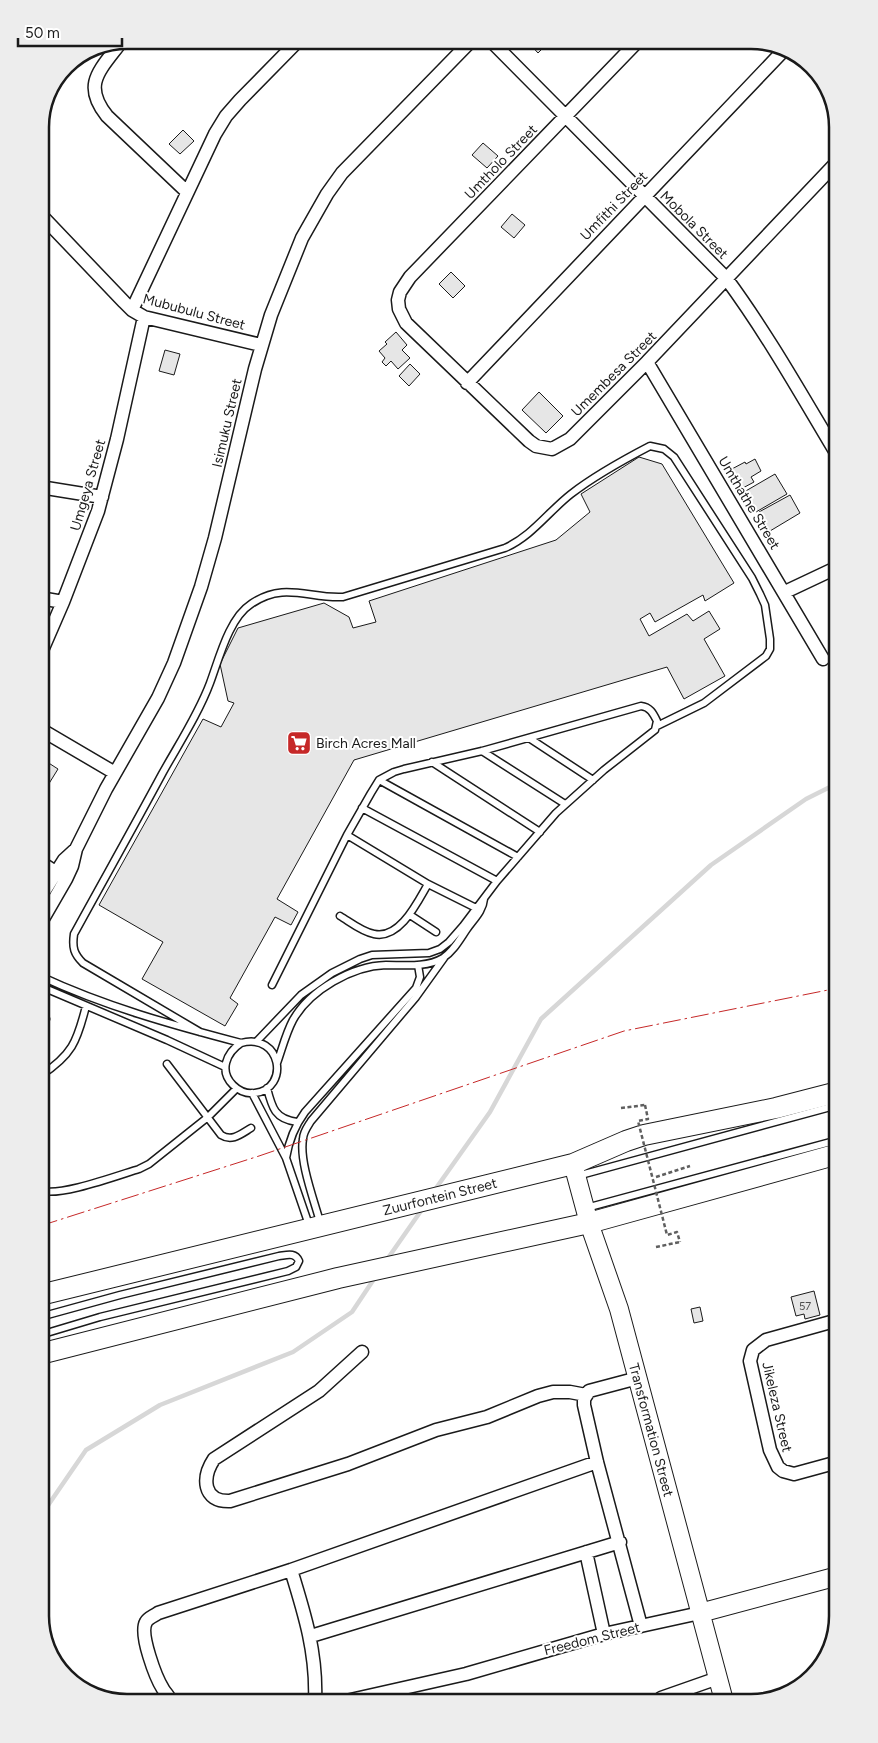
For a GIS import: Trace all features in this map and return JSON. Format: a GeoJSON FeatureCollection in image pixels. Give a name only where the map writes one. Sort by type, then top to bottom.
{"type":"FeatureCollection","features":[{"type":"Feature","properties":{"kind":"main road","name":"Zuurfontein Street"},"geometry":{"type":"LineString","coordinates":[[49,1293],[448,1196],[574,1170],[626,1141],[644,1135],[776,1108],[829,1094]]}},
{"type":"Feature","properties":{"kind":"main road"},"geometry":{"type":"LineString","coordinates":[[49,1352],[338,1278],[444,1255],[587,1215],[829,1156]]}},
{"type":"Feature","properties":{"kind":"street"},"geometry":{"type":"LineString","coordinates":[[132,310],[215,134],[226,116],[290,49]]}},
{"type":"Feature","properties":{"kind":"street","name":"Isimuku Street"},"geometry":{"type":"LineString","coordinates":[[49,903],[61,875],[64,860],[76,849],[115,773],[158,698],[174,663],[201,587],[215,538],[261,345],[288,270],[314,214],[342,173],[463,49]]}},
{"type":"Feature","properties":{"kind":"street","name":"Mobola Street"},"geometry":{"type":"LineString","coordinates":[[499,49],[726,278],[775,350],[829,441]]}},
{"type":"Feature","properties":{"kind":"street","name":"Umtholo Street"},"geometry":{"type":"LineString","coordinates":[[399,309],[398,300],[400,292],[410,277],[630,49]]}},
{"type":"Feature","properties":{"kind":"street"},"geometry":{"type":"LineString","coordinates":[[115,50],[97,75],[94,84],[94,95],[98,106],[187,192]]}},
{"type":"Feature","properties":{"kind":"street","name":"Umfithi Street"},"geometry":{"type":"LineString","coordinates":[[467,383],[780,54]]}},
{"type":"Feature","properties":{"kind":"street","name":"Umembesa Street"},"geometry":{"type":"LineString","coordinates":[[399,309],[406,323],[529,441],[536,446],[552,449],[570,439],[647,362],[829,170]]}},
{"type":"Feature","properties":{"kind":"street","name":"Mububulu Street"},"geometry":{"type":"LineString","coordinates":[[49,223],[132,310],[144,317],[261,345]]}},
{"type":"Feature","properties":{"kind":"street","name":"Umgeya Street"},"geometry":{"type":"LineString","coordinates":[[49,635],[64,602],[98,511],[115,447],[144,317]]}},
{"type":"Feature","properties":{"kind":"street","name":"Umthathe Street"},"geometry":{"type":"LineString","coordinates":[[647,362],[823,659]]}},
{"type":"Feature","properties":{"kind":"street"},"geometry":{"type":"LineString","coordinates":[[49,488],[102,497]]}},
{"type":"Feature","properties":{"kind":"street"},"geometry":{"type":"LineString","coordinates":[[785,592],[829,571]]}},
{"type":"Feature","properties":{"kind":"street"},"geometry":{"type":"LineString","coordinates":[[49,600],[64,602]]}},
{"type":"Feature","properties":{"kind":"street"},"geometry":{"type":"LineString","coordinates":[[49,735],[115,773]]}},
{"type":"Feature","properties":{"kind":"street"},"geometry":{"type":"LineString","coordinates":[[49,868],[61,875]]}},
{"type":"Feature","properties":{"kind":"street","name":"Isimuku Street"},"geometry":{"type":"LineString","coordinates":[[49,888],[61,875]]}},
{"type":"Feature","properties":{"kind":"street","name":"Transformation Street"},"geometry":{"type":"LineString","coordinates":[[574,1170],[619,1309],[722,1694]]}},
{"type":"Feature","properties":{"kind":"street","name":"Jikeleza Street"},"geometry":{"type":"LineString","coordinates":[[829,1322],[766,1340],[753,1350],[750,1361],[770,1450],[778,1467],[783,1471],[794,1474],[829,1464]]}},
{"type":"Feature","properties":{"kind":"street"},"geometry":{"type":"LineString","coordinates":[[362,1352],[319,1390],[214,1459],[208,1467],[206,1476],[210,1494],[216,1499],[230,1501],[348,1464],[436,1430],[487,1417],[538,1396],[562,1392],[586,1395],[595,1389],[638,1378]]}},
{"type":"Feature","properties":{"kind":"street"},"geometry":{"type":"LineString","coordinates":[[586,1395],[584,1405],[597,1462],[641,1626]]}},
{"type":"Feature","properties":{"kind":"street"},"geometry":{"type":"LineString","coordinates":[[166,1694],[144,1642],[143,1635],[146,1622],[158,1613],[291,1570],[597,1462]]}},
{"type":"Feature","properties":{"kind":"street"},"geometry":{"type":"LineString","coordinates":[[311,1636],[620,1542]]}},
{"type":"Feature","properties":{"kind":"street"},"geometry":{"type":"LineString","coordinates":[[586,1552],[604,1634]]}},
{"type":"Feature","properties":{"kind":"street"},"geometry":{"type":"LineString","coordinates":[[291,1570],[311,1636],[315,1663],[315,1694]]}},
{"type":"Feature","properties":{"kind":"street","name":"Freedom Street"},"geometry":{"type":"LineString","coordinates":[[377,1694],[466,1674],[604,1634],[700,1613],[829,1578]]}},
{"type":"Feature","properties":{"kind":"street"},"geometry":{"type":"LineString","coordinates":[[672,1694],[718,1678]]}},
{"type":"Feature","properties":{"kind":"lane"},"geometry":{"type":"LineString","coordinates":[[200,1032],[83,963],[75,955],[72,945],[74,934],[206,692],[234,623],[242,612],[250,604],[262,597],[285,591],[332,598],[344,597],[505,548],[528,534],[562,502],[586,484],[650,446],[664,449],[674,457],[752,578],[764,605],[770,649],[766,656],[704,703],[657,726],[652,733],[565,804],[497,881],[458,932],[440,949],[416,955],[372,955],[332,973],[301,996],[257,1041]]}},
{"type":"Feature","properties":{"kind":"lane"},"geometry":{"type":"LineString","coordinates":[[272,984],[347,836],[379,780],[394,772],[482,752],[641,706],[652,711],[657,721],[657,726]]}},
{"type":"Feature","properties":{"kind":"lane"},"geometry":{"type":"LineString","coordinates":[[529,738],[593,780]]}},
{"type":"Feature","properties":{"kind":"lane"},"geometry":{"type":"LineString","coordinates":[[482,752],[565,804]]}},
{"type":"Feature","properties":{"kind":"lane"},"geometry":{"type":"LineString","coordinates":[[432,762],[540,832]]}},
{"type":"Feature","properties":{"kind":"lane"},"geometry":{"type":"LineString","coordinates":[[379,780],[518,857]]}},
{"type":"Feature","properties":{"kind":"lane"},"geometry":{"type":"LineString","coordinates":[[362,808],[497,881]]}},
{"type":"Feature","properties":{"kind":"lane"},"geometry":{"type":"LineString","coordinates":[[347,836],[428,884],[476,908]]}},
{"type":"Feature","properties":{"kind":"lane"},"geometry":{"type":"LineString","coordinates":[[340,916],[367,931],[383,935],[401,924],[410,915],[428,884]]}},
{"type":"Feature","properties":{"kind":"lane"},"geometry":{"type":"LineString","coordinates":[[316,1227],[303,1158],[302,1137],[306,1129],[416,997],[483,907],[484,899]]}},
{"type":"Feature","properties":{"kind":"lane"},"geometry":{"type":"LineString","coordinates":[[410,915],[436,932]]}},
{"type":"Feature","properties":{"kind":"lane"},"geometry":{"type":"LineString","coordinates":[[277,1063],[270,1049],[257,1041],[249,1041],[241,1043],[232,1049],[227,1057],[225,1068],[227,1076],[236,1088],[244,1092],[260,1092],[267,1088],[276,1077],[277,1063],[294,1019],[306,1004],[334,980],[372,966],[418,965],[444,958]]}},
{"type":"Feature","properties":{"kind":"lane"},"geometry":{"type":"LineString","coordinates":[[286,1158],[290,1138],[297,1122],[416,988],[420,977],[418,965]]}},
{"type":"Feature","properties":{"kind":"lane"},"geometry":{"type":"LineString","coordinates":[[49,980],[121,1009],[241,1043]]}},
{"type":"Feature","properties":{"kind":"lane"},"geometry":{"type":"LineString","coordinates":[[49,990],[167,1040],[225,1068]]}},
{"type":"Feature","properties":{"kind":"lane"},"geometry":{"type":"LineString","coordinates":[[49,1069],[67,1054],[73,1046],[86,1006]]}},
{"type":"Feature","properties":{"kind":"lane"},"geometry":{"type":"LineString","coordinates":[[167,1064],[221,1135],[226,1138],[232,1138],[250,1128]]}},
{"type":"Feature","properties":{"kind":"lane"},"geometry":{"type":"LineString","coordinates":[[49,1193],[140,1169],[158,1159],[208,1118],[236,1088]]}},
{"type":"Feature","properties":{"kind":"lane"},"geometry":{"type":"LineString","coordinates":[[267,1088],[276,1113],[285,1120],[297,1122]]}},
{"type":"Feature","properties":{"kind":"lane"},"geometry":{"type":"LineString","coordinates":[[252,1093],[286,1158],[316,1227]]}},
{"type":"Feature","properties":{"kind":"lane"},"geometry":{"type":"LineString","coordinates":[[574,1170],[829,1106]]}},
{"type":"Feature","properties":{"kind":"lane"},"geometry":{"type":"LineString","coordinates":[[587,1215],[829,1143]]}},
{"type":"Feature","properties":{"kind":"lane"},"geometry":{"type":"LineString","coordinates":[[49,1315],[279,1256],[290,1254],[294,1255],[299,1261],[296,1267],[288,1271],[100,1317],[49,1331]]}},
{"type":"Feature","properties":{"kind":"path"},"geometry":{"type":"LineString","coordinates":[[620,1108],[644,1105],[648,1119],[638,1122],[652,1179],[667,1235],[677,1232],[680,1242],[656,1247]]}},
{"type":"Feature","properties":{"kind":"path"},"geometry":{"type":"LineString","coordinates":[[652,1179],[690,1166]]}},
{"type":"Feature","properties":{"kind":"building"},"geometry":{"type":"Polygon","coordinates":[[[183,130],[194,141],[180,154],[169,144],[183,130]]]}},
{"type":"Feature","properties":{"kind":"building"},"geometry":{"type":"Polygon","coordinates":[[[483,143],[498,156],[487,168],[472,155],[483,143]]]}},
{"type":"Feature","properties":{"kind":"building"},"geometry":{"type":"Polygon","coordinates":[[[512,214],[525,225],[514,238],[501,227],[512,214]]]}},
{"type":"Feature","properties":{"kind":"building"},"geometry":{"type":"Polygon","coordinates":[[[451,272],[465,286],[453,298],[439,284],[451,272]]]}},
{"type":"Feature","properties":{"kind":"building"},"geometry":{"type":"Polygon","coordinates":[[[396,332],[407,345],[402,350],[410,358],[398,369],[391,361],[386,366],[382,362],[385,358],[379,351],[387,344],[385,342],[396,332]]]}},
{"type":"Feature","properties":{"kind":"building"},"geometry":{"type":"Polygon","coordinates":[[[165,350],[180,354],[174,375],[159,371],[165,350]]]}},
{"type":"Feature","properties":{"kind":"building"},"geometry":{"type":"Polygon","coordinates":[[[410,364],[420,374],[409,386],[399,376],[410,364]]]}},
{"type":"Feature","properties":{"kind":"building"},"geometry":{"type":"Polygon","coordinates":[[[539,392],[563,416],[546,433],[522,410],[539,392]]]}},
{"type":"Feature","properties":{"kind":"building","name":"Birch Acres Mall"},"geometry":{"type":"Polygon","coordinates":[[[639,457],[662,464],[734,583],[705,601],[703,595],[655,622],[650,613],[640,619],[649,636],[687,614],[693,621],[709,611],[720,629],[704,639],[725,676],[684,699],[667,667],[354,760],[277,899],[298,912],[291,925],[275,917],[230,998],[238,1004],[225,1026],[142,979],[163,942],[99,905],[203,719],[221,727],[234,703],[228,701],[220,664],[238,628],[324,603],[349,617],[353,628],[376,622],[369,601],[556,540],[590,512],[581,494],[639,457]]]}},
{"type":"Feature","properties":{"kind":"building"},"geometry":{"type":"Polygon","coordinates":[[[755,459],[761,471],[751,477],[754,482],[741,489],[730,470],[755,459]]]}},
{"type":"Feature","properties":{"kind":"building"},"geometry":{"type":"Polygon","coordinates":[[[775,474],[787,494],[756,512],[744,492],[775,474]]]}},
{"type":"Feature","properties":{"kind":"building"},"geometry":{"type":"Polygon","coordinates":[[[790,495],[800,513],[770,531],[759,512],[790,495]]]}},
{"type":"Feature","properties":{"kind":"building"},"geometry":{"type":"Polygon","coordinates":[[[49,763],[58,769],[49,784],[49,763]]]}},
{"type":"Feature","properties":{"kind":"building"},"geometry":{"type":"Polygon","coordinates":[[[814,1291],[820,1315],[805,1319],[804,1314],[796,1316],[791,1297],[814,1291]]]}},
{"type":"Feature","properties":{"kind":"building"},"geometry":{"type":"Polygon","coordinates":[[[700,1307],[703,1321],[694,1323],[691,1309],[700,1307]]]}},
{"type":"Feature","properties":{"kind":"waterway"},"geometry":{"type":"LineString","coordinates":[[434,1191],[490,1112],[541,1019],[711,865],[806,799],[829,788]]}},
{"type":"Feature","properties":{"kind":"waterway"},"geometry":{"type":"LineString","coordinates":[[386,1261],[423,1208]]}},
{"type":"Feature","properties":{"kind":"waterway"},"geometry":{"type":"LineString","coordinates":[[49,1504],[86,1450],[160,1405],[293,1352],[352,1312],[376,1276]]}},
{"type":"Feature","properties":{"kind":"power"},"geometry":{"type":"LineString","coordinates":[[49,1223],[259,1156],[624,1031],[829,990]]}},
{"type":"Feature","properties":{"kind":"place","name":"Birch Acres Mall"},"geometry":{"type":"Point","coordinates":[299,743]}}]}
